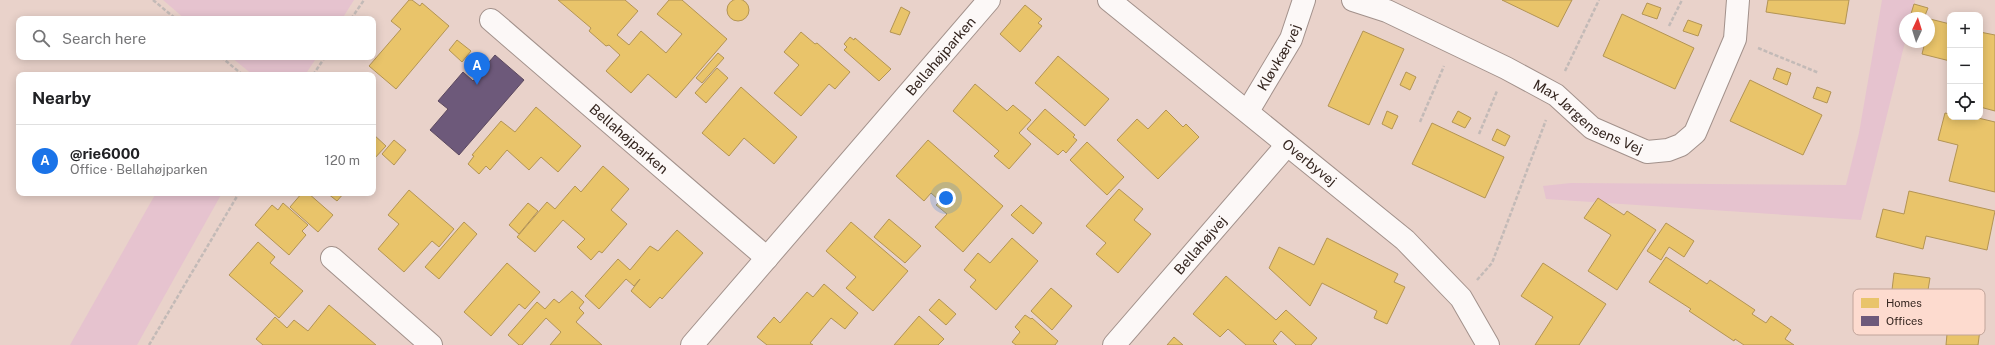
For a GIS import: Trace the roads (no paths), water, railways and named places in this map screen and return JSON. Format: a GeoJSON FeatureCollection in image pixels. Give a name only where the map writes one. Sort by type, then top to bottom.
{"type":"FeatureCollection","features":[{"type":"Feature","properties":{"kind":"street","name":"Bellahøjparken"},"geometry":{"type":"LineString","coordinates":[[692,345],[989,0]]}},
{"type":"Feature","properties":{"kind":"street","name":"Overbyvej"},"geometry":{"type":"LineString","coordinates":[[1109,0],[1248,111],[1287,145],[1405,240],[1461,298],[1488,345]]}},
{"type":"Feature","properties":{"kind":"street","name":"Kløvkærvej"},"geometry":{"type":"LineString","coordinates":[[1248,111],[1291,39],[1304,0]]}},
{"type":"Feature","properties":{"kind":"street","name":"Max Jørgensens Vej"},"geometry":{"type":"LineString","coordinates":[[1352,0],[1387,11],[1506,68],[1556,95],[1592,128],[1647,152],[1668,150],[1682,145],[1695,132],[1735,39],[1738,0]]}},
{"type":"Feature","properties":{"kind":"street","name":"Bellahøjparken"},"geometry":{"type":"LineString","coordinates":[[491,20],[767,258]]}},
{"type":"Feature","properties":{"kind":"street","name":"Bellahøjvej"},"geometry":{"type":"LineString","coordinates":[[1114,345],[1287,145]]}},
{"type":"Feature","properties":{"kind":"street"},"geometry":{"type":"LineString","coordinates":[[332,258],[430,345]]}},
{"type":"Feature","properties":{"kind":"place","name":"@rie6000"},"geometry":{"type":"Point","coordinates":[477,85]}}]}
